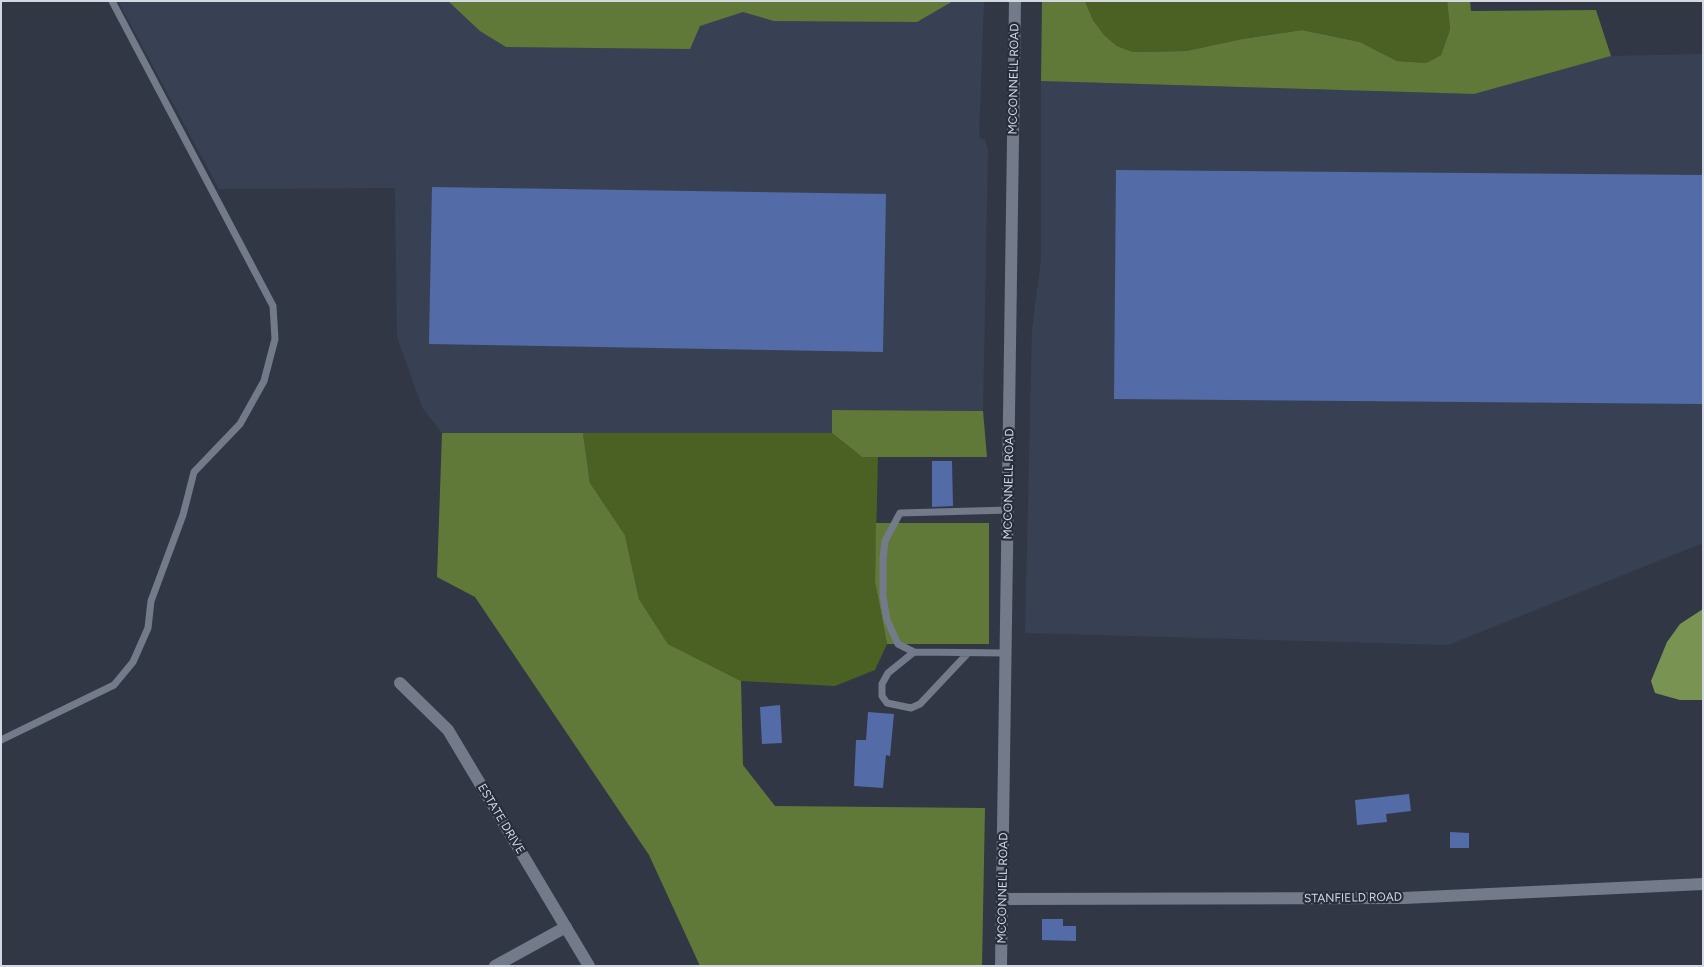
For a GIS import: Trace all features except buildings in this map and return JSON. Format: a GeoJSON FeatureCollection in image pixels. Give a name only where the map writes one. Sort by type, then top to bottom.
{"type":"FeatureCollection","features":[{"type":"Feature","properties":{"kind":"street","name":"MCCONNELL ROAD"},"geometry":{"type":"LineString","coordinates":[[1001,966],[1015,1]]}},
{"type":"Feature","properties":{"kind":"street","name":"ESTATE DRIVE"},"geometry":{"type":"LineString","coordinates":[[400,683],[448,730],[589,966]]}},
{"type":"Feature","properties":{"kind":"street","name":"STANFIELD ROAD"},"geometry":{"type":"LineString","coordinates":[[1003,899],[1404,898],[1703,884]]}},
{"type":"Feature","properties":{"kind":"street"},"geometry":{"type":"LineString","coordinates":[[495,966],[566,927]]}},
{"type":"Feature","properties":{"kind":"lane"},"geometry":{"type":"LineString","coordinates":[[1,740],[114,686],[133,662],[148,628],[151,601],[183,515],[194,472],[240,424],[264,381],[275,339],[274,306],[112,1]]}},
{"type":"Feature","properties":{"kind":"lane"},"geometry":{"type":"LineString","coordinates":[[1007,653],[914,652],[898,644],[887,620],[883,596],[885,541],[900,513],[1009,510]]}},
{"type":"Feature","properties":{"kind":"lane"},"geometry":{"type":"LineString","coordinates":[[914,652],[888,673],[882,684],[882,696],[887,703],[911,708],[920,704],[968,653]]}},
{"type":"Feature","properties":{"kind":"shaded area"},"geometry":{"type":"Polygon","coordinates":[[[118,1],[984,1],[979,137],[985,140],[988,150],[983,411],[833,410],[832,433],[442,433],[422,407],[397,337],[395,188],[219,189],[118,1]]]}},
{"type":"Feature","properties":{"kind":"shaded area"},"geometry":{"type":"Polygon","coordinates":[[[448,1],[953,1],[917,22],[774,21],[743,12],[700,26],[690,49],[506,47],[480,31],[448,1]]]}},
{"type":"Feature","properties":{"kind":"shaded area"},"geometry":{"type":"Polygon","coordinates":[[[1042,1],[1085,1],[1093,20],[1104,35],[1117,46],[1133,52],[1186,51],[1242,39],[1302,30],[1360,42],[1397,61],[1426,63],[1441,55],[1450,29],[1447,1],[1470,1],[1471,11],[1596,10],[1611,56],[1474,94],[1041,81],[1042,1]]]}},
{"type":"Feature","properties":{"kind":"shaded area"},"geometry":{"type":"Polygon","coordinates":[[[1085,1],[1447,1],[1450,29],[1441,55],[1426,63],[1397,61],[1360,42],[1302,30],[1242,39],[1186,51],[1133,52],[1117,46],[1104,35],[1093,20],[1085,1]]]}},
{"type":"Feature","properties":{"kind":"shaded area"},"geometry":{"type":"Polygon","coordinates":[[[1703,54],[1703,543],[1448,645],[1025,633],[1032,330],[1041,260],[1041,81],[1474,94],[1611,56],[1703,54]]]}},
{"type":"Feature","properties":{"kind":"shaded area"},"geometry":{"type":"Polygon","coordinates":[[[832,410],[983,411],[987,457],[862,457],[832,433],[832,410]]]}},
{"type":"Feature","properties":{"kind":"shaded area"},"geometry":{"type":"Polygon","coordinates":[[[442,433],[583,433],[590,483],[625,535],[639,599],[668,644],[741,681],[743,765],[775,806],[985,808],[982,966],[700,966],[649,855],[475,597],[437,577],[442,433]]]}},
{"type":"Feature","properties":{"kind":"shaded area"},"geometry":{"type":"Polygon","coordinates":[[[583,433],[832,433],[862,457],[878,456],[875,582],[887,644],[875,670],[835,686],[741,681],[668,644],[639,599],[625,535],[590,483],[583,433]]]}},
{"type":"Feature","properties":{"kind":"shaded area"},"geometry":{"type":"Polygon","coordinates":[[[876,523],[989,523],[989,644],[887,644],[875,582],[876,523]]]}},
{"type":"Feature","properties":{"kind":"shaded area"},"geometry":{"type":"Polygon","coordinates":[[[1703,609],[1703,700],[1680,700],[1655,693],[1651,681],[1667,642],[1680,624],[1703,609]]]}}]}
